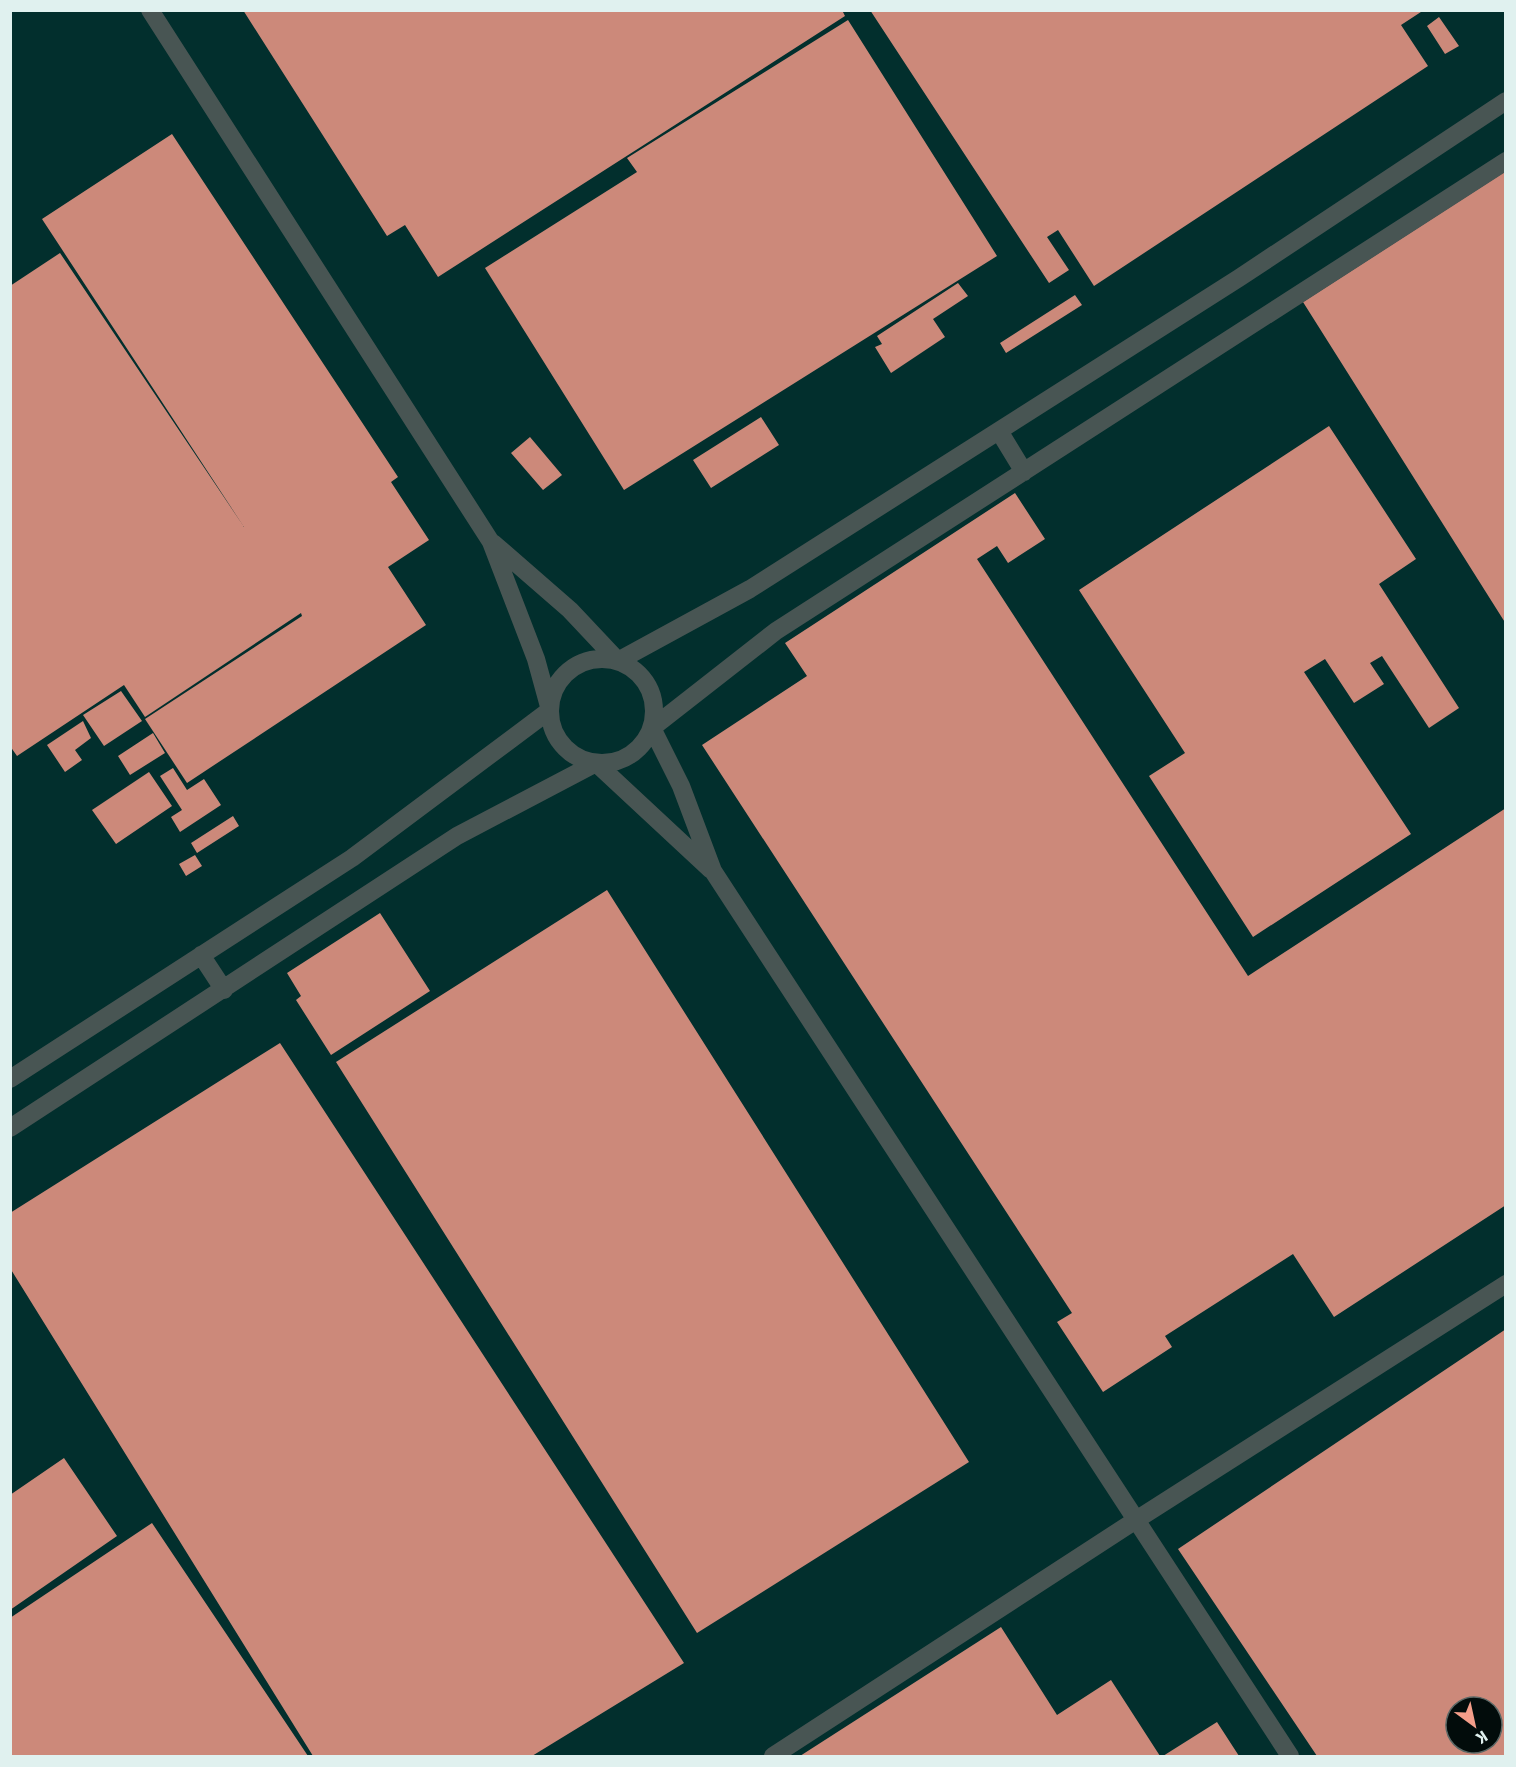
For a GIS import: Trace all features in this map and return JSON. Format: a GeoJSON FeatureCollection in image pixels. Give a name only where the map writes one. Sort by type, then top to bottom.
{"type":"FeatureCollection","features":[{"type":"Feature","properties":{"kind":"street"},"geometry":{"type":"LineString","coordinates":[[10,1079],[352,858],[550,710],[554,691],[562,678],[576,666],[603,658],[618,661],[634,669],[650,688],[655,706],[652,728],[642,746],[628,757],[615,762],[596,763],[579,758],[560,742],[552,725],[550,710],[536,659],[491,542],[150,10]]}},
{"type":"Feature","properties":{"kind":"street"},"geometry":{"type":"LineString","coordinates":[[618,661],[750,589],[1239,278],[1506,101]]}},
{"type":"Feature","properties":{"kind":"street"},"geometry":{"type":"LineString","coordinates":[[652,728],[776,631],[1506,161]]}},
{"type":"Feature","properties":{"kind":"street"},"geometry":{"type":"LineString","coordinates":[[999,431],[1024,472]]}},
{"type":"Feature","properties":{"kind":"street"},"geometry":{"type":"LineString","coordinates":[[491,542],[570,610],[618,661]]}},
{"type":"Feature","properties":{"kind":"street"},"geometry":{"type":"LineString","coordinates":[[652,728],[681,786],[713,871],[1290,1756]]}},
{"type":"Feature","properties":{"kind":"street"},"geometry":{"type":"LineString","coordinates":[[596,763],[713,871]]}},
{"type":"Feature","properties":{"kind":"street"},"geometry":{"type":"LineString","coordinates":[[10,1128],[457,836],[596,763]]}},
{"type":"Feature","properties":{"kind":"street"},"geometry":{"type":"LineString","coordinates":[[201,955],[224,990]]}},
{"type":"Feature","properties":{"kind":"street"},"geometry":{"type":"LineString","coordinates":[[773,1756],[1136,1520],[1506,1284]]}},
{"type":"Feature","properties":{"kind":"shaded area"},"geometry":{"type":"Polygon","coordinates":[[[11,11],[1505,11],[1505,1756],[11,1756],[11,11]]]}},
{"type":"Feature","properties":{"kind":"building"},"geometry":{"type":"Polygon","coordinates":[[[243,10],[842,10],[845,16],[438,277],[405,225],[387,236],[243,10]]]}},
{"type":"Feature","properties":{"kind":"building"},"geometry":{"type":"Polygon","coordinates":[[[870,10],[1424,10],[1401,25],[1428,66],[1094,286],[1058,230],[1047,237],[1069,270],[1049,283],[870,10]]]}},
{"type":"Feature","properties":{"kind":"building"},"geometry":{"type":"Polygon","coordinates":[[[1439,17],[1459,46],[1445,54],[1427,26],[1439,17]]]}},
{"type":"Feature","properties":{"kind":"building"},"geometry":{"type":"Polygon","coordinates":[[[848,20],[997,256],[624,490],[485,268],[637,172],[627,158],[848,20]]]}},
{"type":"Feature","properties":{"kind":"building"},"geometry":{"type":"Polygon","coordinates":[[[172,134],[398,477],[391,482],[429,540],[388,567],[426,625],[187,783],[145,719],[302,616],[301,613],[145,717],[124,685],[17,756],[10,746],[10,286],[60,253],[244,527],[42,219],[172,134]]]}},
{"type":"Feature","properties":{"kind":"building"},"geometry":{"type":"Polygon","coordinates":[[[1506,171],[1506,624],[1303,302],[1506,171]]]}},
{"type":"Feature","properties":{"kind":"building"},"geometry":{"type":"Polygon","coordinates":[[[958,283],[968,296],[933,319],[945,337],[891,373],[875,347],[882,344],[877,336],[958,283]]]}},
{"type":"Feature","properties":{"kind":"building"},"geometry":{"type":"Polygon","coordinates":[[[1075,295],[1082,305],[1006,353],[1000,343],[1075,295]]]}},
{"type":"Feature","properties":{"kind":"building"},"geometry":{"type":"Polygon","coordinates":[[[761,417],[779,445],[711,488],[693,460],[761,417]]]}},
{"type":"Feature","properties":{"kind":"building"},"geometry":{"type":"Polygon","coordinates":[[[1329,426],[1416,559],[1379,584],[1459,708],[1429,728],[1382,656],[1370,663],[1384,684],[1354,703],[1325,659],[1304,672],[1411,834],[1253,937],[1149,776],[1185,753],[1079,590],[1329,426]]]}},
{"type":"Feature","properties":{"kind":"building"},"geometry":{"type":"Polygon","coordinates":[[[530,437],[562,475],[543,490],[511,453],[530,437]]]}},
{"type":"Feature","properties":{"kind":"building"},"geometry":{"type":"Polygon","coordinates":[[[1015,493],[1045,539],[1008,563],[997,546],[977,559],[1248,976],[1506,808],[1506,1205],[1334,1317],[1293,1254],[1165,1336],[1172,1347],[1103,1392],[1057,1322],[1072,1313],[702,745],[807,676],[785,643],[1015,493]]]}},
{"type":"Feature","properties":{"kind":"building"},"geometry":{"type":"Polygon","coordinates":[[[121,691],[142,721],[104,746],[83,715],[121,691]]]}},
{"type":"Feature","properties":{"kind":"building"},"geometry":{"type":"Polygon","coordinates":[[[83,721],[91,738],[75,750],[82,760],[65,772],[47,745],[83,721]]]}},
{"type":"Feature","properties":{"kind":"building"},"geometry":{"type":"Polygon","coordinates":[[[153,733],[165,753],[130,775],[118,756],[153,733]]]}},
{"type":"Feature","properties":{"kind":"building"},"geometry":{"type":"Polygon","coordinates":[[[173,768],[187,790],[204,779],[221,805],[180,832],[171,817],[182,810],[160,776],[173,768]]]}},
{"type":"Feature","properties":{"kind":"building"},"geometry":{"type":"Polygon","coordinates":[[[149,772],[172,806],[116,844],[92,810],[149,772]]]}},
{"type":"Feature","properties":{"kind":"building"},"geometry":{"type":"Polygon","coordinates":[[[233,816],[239,826],[197,853],[191,843],[233,816]]]}},
{"type":"Feature","properties":{"kind":"building"},"geometry":{"type":"Polygon","coordinates":[[[195,855],[202,866],[186,876],[179,864],[195,855]]]}},
{"type":"Feature","properties":{"kind":"building"},"geometry":{"type":"Polygon","coordinates":[[[607,890],[969,1462],[697,1633],[336,1062],[607,890]]]}},
{"type":"Feature","properties":{"kind":"building"},"geometry":{"type":"Polygon","coordinates":[[[380,913],[430,991],[331,1055],[296,1000],[301,996],[287,973],[380,913]]]}},
{"type":"Feature","properties":{"kind":"building"},"geometry":{"type":"Polygon","coordinates":[[[280,1043],[684,1663],[532,1756],[313,1756],[10,1268],[10,1213],[280,1043]]]}},
{"type":"Feature","properties":{"kind":"building"},"geometry":{"type":"Polygon","coordinates":[[[1506,1329],[1506,1756],[1317,1756],[1178,1549],[1506,1329]]]}},
{"type":"Feature","properties":{"kind":"building"},"geometry":{"type":"Polygon","coordinates":[[[64,1458],[117,1536],[10,1610],[10,1495],[64,1458]]]}},
{"type":"Feature","properties":{"kind":"building"},"geometry":{"type":"Polygon","coordinates":[[[152,1523],[308,1756],[10,1756],[10,1618],[152,1523]]]}},
{"type":"Feature","properties":{"kind":"building"},"geometry":{"type":"Polygon","coordinates":[[[1001,1627],[1057,1715],[1111,1680],[1160,1756],[800,1756],[1001,1627]]]}},
{"type":"Feature","properties":{"kind":"building"},"geometry":{"type":"Polygon","coordinates":[[[1217,1722],[1239,1756],[1163,1756],[1217,1722]]]}}]}
